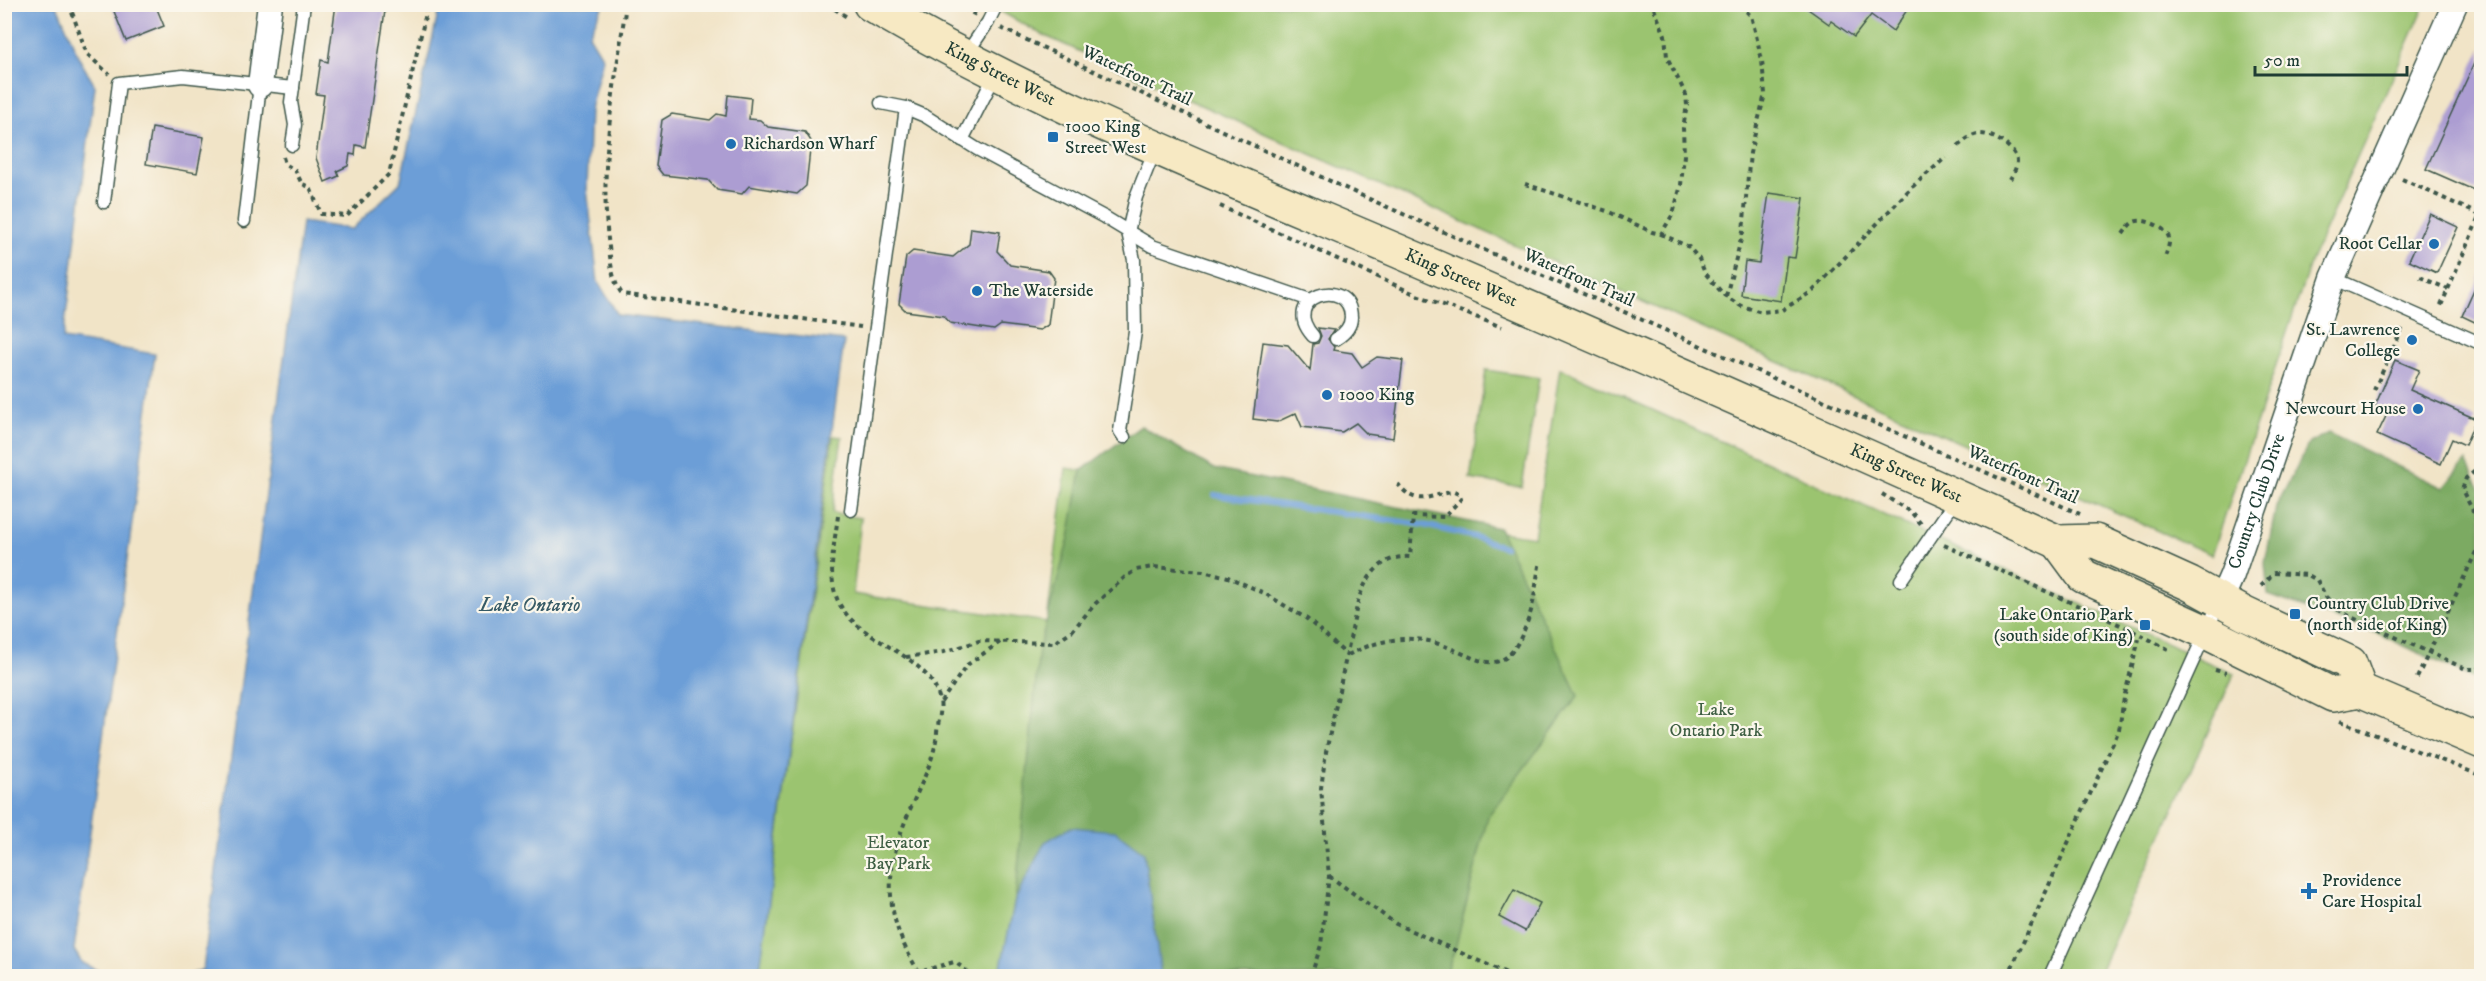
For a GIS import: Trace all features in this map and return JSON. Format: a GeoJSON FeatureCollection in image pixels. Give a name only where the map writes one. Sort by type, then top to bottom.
{"type":"FeatureCollection","features":[{"type":"Feature","properties":{"kind":"main road","name":"King Street West"},"geometry":{"type":"LineString","coordinates":[[863,13],[964,57],[1156,148],[1585,332],[2058,542],[2095,540],[2350,663],[2360,690],[2333,695],[2206,632],[2083,576],[2058,542]]}},
{"type":"Feature","properties":{"kind":"main road"},"geometry":{"type":"LineString","coordinates":[[2360,690],[2481,742]]}},
{"type":"Feature","properties":{"kind":"street"},"geometry":{"type":"LineString","coordinates":[[260,85],[270,4]]}},
{"type":"Feature","properties":{"kind":"street","name":"Country Club Drive"},"geometry":{"type":"LineString","coordinates":[[2221,600],[2232,574],[2333,278],[2454,4]]}},
{"type":"Feature","properties":{"kind":"lane"},"geometry":{"type":"LineString","coordinates":[[292,145],[295,124],[291,102],[304,4]]}},
{"type":"Feature","properties":{"kind":"lane"},"geometry":{"type":"LineString","coordinates":[[964,57],[988,22],[997,4]]}},
{"type":"Feature","properties":{"kind":"lane"},"geometry":{"type":"LineString","coordinates":[[962,140],[996,74]]}},
{"type":"Feature","properties":{"kind":"lane"},"geometry":{"type":"LineString","coordinates":[[104,202],[118,83],[183,76],[293,88]]}},
{"type":"Feature","properties":{"kind":"lane"},"geometry":{"type":"LineString","coordinates":[[244,221],[260,85]]}},
{"type":"Feature","properties":{"kind":"lane"},"geometry":{"type":"LineString","coordinates":[[881,103],[906,108],[925,116],[962,140],[1152,246],[1310,300]]}},
{"type":"Feature","properties":{"kind":"lane"},"geometry":{"type":"LineString","coordinates":[[845,509],[906,108]]}},
{"type":"Feature","properties":{"kind":"lane"},"geometry":{"type":"LineString","coordinates":[[1124,437],[1120,431],[1135,332],[1134,260],[1128,232],[1136,197],[1156,148]]}},
{"type":"Feature","properties":{"kind":"lane"},"geometry":{"type":"LineString","coordinates":[[2333,278],[2481,344]]}},
{"type":"Feature","properties":{"kind":"lane"},"geometry":{"type":"LineString","coordinates":[[1313,336],[1304,322],[1303,315],[1310,300],[1330,293],[1338,296],[1348,306],[1351,314],[1348,329],[1336,339]]}},
{"type":"Feature","properties":{"kind":"lane"},"geometry":{"type":"LineString","coordinates":[[1901,580],[1958,497]]}},
{"type":"Feature","properties":{"kind":"lane"},"geometry":{"type":"LineString","coordinates":[[2050,976],[2221,600]]}},
{"type":"Feature","properties":{"kind":"path"},"geometry":{"type":"LineString","coordinates":[[69,4],[87,54],[118,83]]}},
{"type":"Feature","properties":{"kind":"path"},"geometry":{"type":"LineString","coordinates":[[283,154],[285,164],[295,170],[302,184],[310,188],[321,214],[347,216],[389,174],[428,7],[409,4]]}},
{"type":"Feature","properties":{"kind":"path"},"geometry":{"type":"LineString","coordinates":[[626,4],[604,164],[605,220],[614,282],[622,294],[861,327],[860,338]]}},
{"type":"Feature","properties":{"kind":"path"},"geometry":{"type":"LineString","coordinates":[[827,4],[863,13]]}},
{"type":"Feature","properties":{"kind":"path","name":"Waterfront Trail"},"geometry":{"type":"LineString","coordinates":[[956,4],[988,22],[1379,204],[2085,516]]}},
{"type":"Feature","properties":{"kind":"path"},"geometry":{"type":"LineString","coordinates":[[1652,4],[1665,35],[1667,57],[1686,95],[1687,105],[1683,128],[1684,155],[1681,185],[1673,214],[1661,234]]}},
{"type":"Feature","properties":{"kind":"path"},"geometry":{"type":"LineString","coordinates":[[1726,296],[1743,232],[1750,153],[1765,94],[1762,60],[1751,16],[1739,4]]}},
{"type":"Feature","properties":{"kind":"path"},"geometry":{"type":"LineString","coordinates":[[1958,146],[1971,136],[1980,134],[1994,137],[2015,154],[2017,162],[2010,179]]}},
{"type":"Feature","properties":{"kind":"path"},"geometry":{"type":"LineString","coordinates":[[1525,184],[1589,205],[1689,247],[1699,259],[1710,281],[1726,296],[1741,306],[1762,312],[1782,310],[1813,291],[1910,189],[1946,157]]}},
{"type":"Feature","properties":{"kind":"path"},"geometry":{"type":"LineString","coordinates":[[2402,179],[2478,214]]}},
{"type":"Feature","properties":{"kind":"path"},"geometry":{"type":"LineString","coordinates":[[1217,205],[1417,295],[1505,328]]}},
{"type":"Feature","properties":{"kind":"path"},"geometry":{"type":"LineString","coordinates":[[2374,390],[2416,298],[2441,309],[2481,206]]}},
{"type":"Feature","properties":{"kind":"path"},"geometry":{"type":"LineString","coordinates":[[2123,234],[2129,225],[2137,221],[2146,222],[2165,230],[2169,237],[2165,257]]}},
{"type":"Feature","properties":{"kind":"path"},"geometry":{"type":"LineString","coordinates":[[2420,277],[2448,290]]}},
{"type":"Feature","properties":{"kind":"path"},"geometry":{"type":"LineString","coordinates":[[2481,466],[2466,478],[2462,490],[2481,528]]}},
{"type":"Feature","properties":{"kind":"path"},"geometry":{"type":"LineString","coordinates":[[1311,976],[1321,945],[1329,876],[1321,788],[1326,752],[1358,601],[1366,580],[1374,571],[1389,560],[1410,557],[1413,516],[1444,517],[1459,503],[1461,496],[1457,493],[1449,493],[1417,499],[1404,492],[1398,484]]}},
{"type":"Feature","properties":{"kind":"path"},"geometry":{"type":"LineString","coordinates":[[1872,488],[1912,513],[1930,537],[1957,552],[2127,628],[2168,649]]}},
{"type":"Feature","properties":{"kind":"path"},"geometry":{"type":"LineString","coordinates":[[845,509],[832,573],[835,592],[845,611],[861,630],[906,657],[930,680],[940,702],[936,745],[929,767],[896,842],[890,881],[892,915],[903,947],[917,974],[954,962],[971,976]]}},
{"type":"Feature","properties":{"kind":"path"},"geometry":{"type":"LineString","coordinates":[[2417,678],[2481,539]]}},
{"type":"Feature","properties":{"kind":"path"},"geometry":{"type":"LineString","coordinates":[[1347,656],[1370,645],[1407,639],[1440,644],[1483,663],[1500,662],[1513,649],[1529,619],[1540,561]]}},
{"type":"Feature","properties":{"kind":"path"},"geometry":{"type":"LineString","coordinates":[[906,657],[944,652],[979,641],[1053,643],[1072,631],[1096,603],[1125,577],[1136,570],[1153,567],[1169,567],[1228,577],[1264,593],[1307,619],[1347,656]]}},
{"type":"Feature","properties":{"kind":"path"},"geometry":{"type":"LineString","coordinates":[[2261,585],[2274,573],[2308,575],[2318,580],[2326,597],[2339,610],[2466,669],[2481,669]]}},
{"type":"Feature","properties":{"kind":"path"},"geometry":{"type":"LineString","coordinates":[[2008,976],[2119,730],[2139,639]]}},
{"type":"Feature","properties":{"kind":"path"},"geometry":{"type":"LineString","coordinates":[[940,702],[967,665],[1000,641]]}},
{"type":"Feature","properties":{"kind":"path"},"geometry":{"type":"LineString","coordinates":[[2215,670],[2231,674]]}},
{"type":"Feature","properties":{"kind":"path"},"geometry":{"type":"LineString","coordinates":[[2330,717],[2481,776]]}},
{"type":"Feature","properties":{"kind":"path"},"geometry":{"type":"LineString","coordinates":[[1329,876],[1396,924],[1513,976]]}},
{"type":"Feature","properties":{"kind":"green space"},"geometry":{"type":"Polygon","coordinates":[[[989,5],[2425,5],[2311,261],[2212,555],[1043,35],[989,5]]]}},
{"type":"Feature","properties":{"kind":"green space","name":"Lake Ontario Park"},"geometry":{"type":"Polygon","coordinates":[[[1560,368],[2234,674],[2098,976],[1161,976],[1144,853],[1045,842],[1015,900],[999,976],[759,976],[833,436],[842,437],[832,513],[861,518],[853,594],[1047,622],[1066,468],[1534,537],[1560,368]]]}},
{"type":"Feature","properties":{"kind":"green space"},"geometry":{"type":"Polygon","coordinates":[[[1486,370],[1539,378],[1522,487],[1470,479],[1486,370]]]}},
{"type":"Feature","properties":{"kind":"green space"},"geometry":{"type":"Polygon","coordinates":[[[1141,426],[1214,469],[1499,528],[1578,696],[1488,816],[1455,949],[1445,976],[1161,976],[1144,853],[1045,842],[1015,900],[1039,648],[1069,538],[1081,471],[1141,426]]]}},
{"type":"Feature","properties":{"kind":"green space"},"geometry":{"type":"Polygon","coordinates":[[[2328,433],[2443,488],[2466,461],[2481,491],[2481,682],[2379,634],[2268,595],[2265,563],[2276,507],[2309,443],[2328,433]]]}},
{"type":"Feature","properties":{"kind":"water"},"geometry":{"type":"Polygon","coordinates":[[[5,4],[57,5],[79,58],[95,86],[63,339],[155,354],[74,950],[82,963],[109,976],[5,976],[5,4]]]}},
{"type":"Feature","properties":{"kind":"water","name":"Lake Ontario"},"geometry":{"type":"Polygon","coordinates":[[[440,5],[603,5],[589,35],[603,58],[590,109],[587,189],[598,282],[618,315],[844,341],[759,976],[188,976],[203,969],[302,222],[352,229],[400,183],[440,5]]]}},
{"type":"Feature","properties":{"kind":"water"},"geometry":{"type":"Polygon","coordinates":[[[1071,827],[1115,831],[1144,853],[1161,976],[999,976],[1015,900],[1045,842],[1071,827]]]}},
{"type":"Feature","properties":{"kind":"building"},"geometry":{"type":"Polygon","coordinates":[[[111,4],[155,4],[164,26],[126,41],[111,4]]]}},
{"type":"Feature","properties":{"kind":"building"},"geometry":{"type":"Polygon","coordinates":[[[336,4],[386,4],[365,147],[356,145],[355,155],[350,154],[348,166],[337,171],[339,176],[325,182],[316,158],[324,95],[316,94],[321,60],[328,62],[336,4]]]}},
{"type":"Feature","properties":{"kind":"building"},"geometry":{"type":"Polygon","coordinates":[[[1801,4],[1911,4],[1893,31],[1871,15],[1854,37],[1831,21],[1829,24],[1801,4]]]}},
{"type":"Feature","properties":{"kind":"building"},"geometry":{"type":"Polygon","coordinates":[[[2481,48],[2481,180],[2476,191],[2426,169],[2481,48]]]}},
{"type":"Feature","properties":{"kind":"building","name":"Richardson Wharf"},"geometry":{"type":"Polygon","coordinates":[[[728,95],[751,98],[749,119],[760,120],[768,127],[805,132],[811,141],[806,186],[797,194],[749,186],[742,194],[717,190],[708,180],[663,175],[656,166],[662,120],[672,114],[710,120],[717,114],[726,116],[728,95]]]}},
{"type":"Feature","properties":{"kind":"building"},"geometry":{"type":"Polygon","coordinates":[[[152,128],[204,137],[197,173],[146,164],[152,128]]]}},
{"type":"Feature","properties":{"kind":"building"},"geometry":{"type":"Polygon","coordinates":[[[1769,193],[1804,198],[1795,258],[1787,257],[1781,301],[1741,295],[1745,261],[1759,263],[1769,193]]]}},
{"type":"Feature","properties":{"kind":"building","name":"Root Cellar"},"geometry":{"type":"Polygon","coordinates":[[[2430,214],[2458,227],[2437,273],[2409,260],[2430,214]]]}},
{"type":"Feature","properties":{"kind":"building","name":"The Waterside"},"geometry":{"type":"Polygon","coordinates":[[[971,228],[1000,232],[997,251],[1010,265],[1049,271],[1054,278],[1048,325],[1040,330],[1001,325],[994,330],[950,323],[944,316],[906,311],[899,304],[906,257],[913,251],[953,257],[969,244],[971,228]]]}},
{"type":"Feature","properties":{"kind":"building"},"geometry":{"type":"Polygon","coordinates":[[[2481,274],[2481,325],[2462,316],[2481,274]]]}},
{"type":"Feature","properties":{"kind":"building","name":"1000 King"},"geometry":{"type":"Polygon","coordinates":[[[1318,328],[1334,330],[1328,339],[1334,347],[1333,350],[1352,353],[1362,367],[1377,357],[1403,360],[1393,438],[1367,434],[1356,423],[1342,432],[1302,427],[1296,413],[1277,422],[1253,419],[1263,342],[1288,345],[1310,371],[1313,344],[1318,343],[1321,336],[1318,328]]]}},
{"type":"Feature","properties":{"kind":"building","name":"Newcourt House"},"geometry":{"type":"Polygon","coordinates":[[[2395,360],[2419,370],[2410,390],[2476,419],[2465,445],[2452,439],[2441,464],[2377,435],[2388,412],[2375,406],[2395,360]]]}},
{"type":"Feature","properties":{"kind":"building"},"geometry":{"type":"Polygon","coordinates":[[[1514,890],[1540,903],[1525,931],[1499,917],[1514,890]]]}},
{"type":"Feature","properties":{"kind":"waterway"},"geometry":{"type":"LineString","coordinates":[[1215,495],[1424,525],[1475,537],[1504,547]]}},
{"type":"Feature","properties":{"kind":"place","name":"1000 King Street West"},"geometry":{"type":"Point","coordinates":[1053,137]}},
{"type":"Feature","properties":{"kind":"place","name":"Richardson Wharf"},"geometry":{"type":"Point","coordinates":[731,144]}},
{"type":"Feature","properties":{"kind":"place","name":"Root Cellar"},"geometry":{"type":"Point","coordinates":[2434,244]}},
{"type":"Feature","properties":{"kind":"place","name":"The Waterside"},"geometry":{"type":"Point","coordinates":[977,291]}},
{"type":"Feature","properties":{"kind":"place","name":"St. Lawrence College"},"geometry":{"type":"Point","coordinates":[2412,340]}},
{"type":"Feature","properties":{"kind":"place","name":"1000 King"},"geometry":{"type":"Point","coordinates":[1327,395]}},
{"type":"Feature","properties":{"kind":"place","name":"Newcourt House"},"geometry":{"type":"Point","coordinates":[2418,409]}},
{"type":"Feature","properties":{"kind":"place","name":"Country Club Drive (north side of King)"},"geometry":{"type":"Point","coordinates":[2295,614]}},
{"type":"Feature","properties":{"kind":"place","name":"Lake Ontario Park (south side of King)"},"geometry":{"type":"Point","coordinates":[2145,625]}},
{"type":"Feature","properties":{"kind":"place","name":"Providence Care Hospital"},"geometry":{"type":"Point","coordinates":[2309,891]}},
{"type":"Feature","properties":{"kind":"park label","name":"Elevator Bay Park"},"geometry":{"type":"Point","coordinates":[898,853]}}]}
